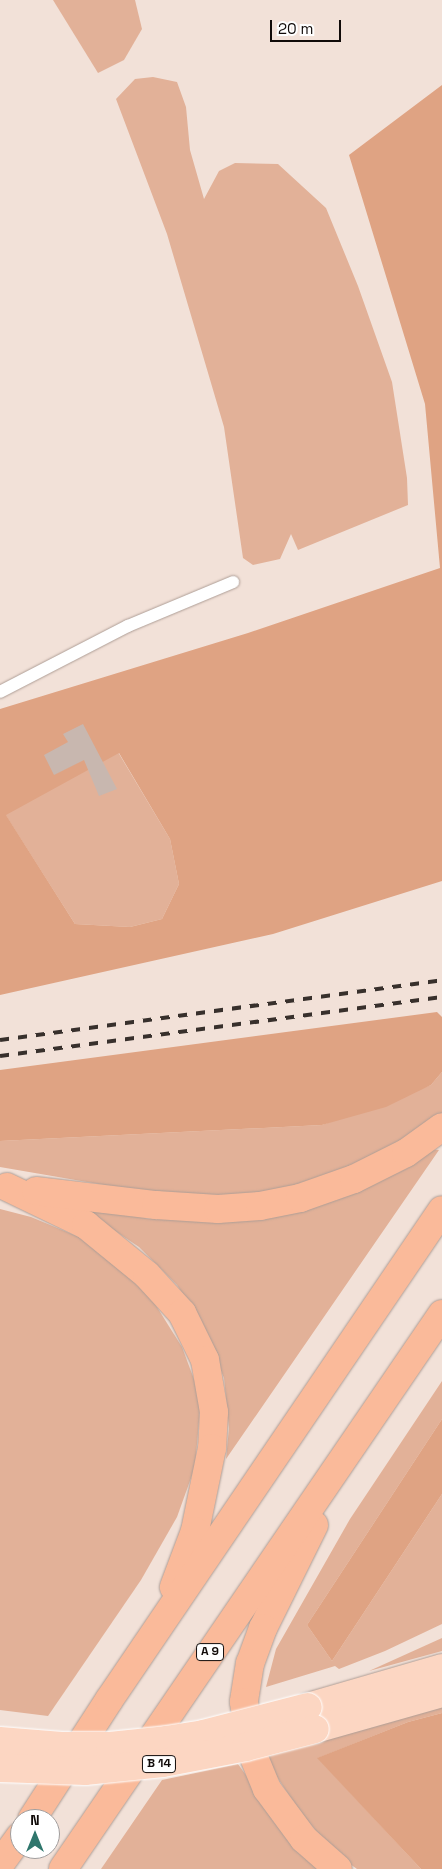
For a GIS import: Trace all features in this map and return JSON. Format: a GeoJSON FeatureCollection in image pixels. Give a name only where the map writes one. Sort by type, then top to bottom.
{"type":"FeatureCollection","features":[{"type":"Feature","properties":{"kind":"highway"},"geometry":{"type":"LineString","coordinates":[[4,1186],[156,1205],[218,1209],[260,1206],[300,1198],[354,1179],[406,1153],[442,1127]]}},
{"type":"Feature","properties":{"kind":"highway"},"geometry":{"type":"LineString","coordinates":[[4,1186],[86,1225],[147,1275],[182,1313],[205,1360],[214,1412],[212,1448],[195,1531],[160,1626]]}},
{"type":"Feature","properties":{"kind":"highway"},"geometry":{"type":"LineString","coordinates":[[39,1809],[160,1626],[442,1210]]}},
{"type":"Feature","properties":{"kind":"highway","name":"A 9"},"geometry":{"type":"LineString","coordinates":[[63,1869],[442,1314]]}},
{"type":"Feature","properties":{"kind":"highway"},"geometry":{"type":"LineString","coordinates":[[338,1869],[304,1839],[267,1789],[251,1750],[244,1702],[250,1663],[263,1628],[358,1436]]}},
{"type":"Feature","properties":{"kind":"highway"},"geometry":{"type":"LineString","coordinates":[[0,1864],[10,1850]]}},
{"type":"Feature","properties":{"kind":"main road","name":"B 14"},"geometry":{"type":"LineString","coordinates":[[0,1768],[85,1771],[163,1763],[246,1747],[312,1718],[442,1668]]}},
{"type":"Feature","properties":{"kind":"main road","name":"B 14"},"geometry":{"type":"LineString","coordinates":[[0,1741],[62,1746],[110,1746],[166,1740],[312,1718],[442,1692]]}},
{"type":"Feature","properties":{"kind":"lane"},"geometry":{"type":"LineString","coordinates":[[0,692],[128,626],[233,582]]}},
{"type":"Feature","properties":{"kind":"shaded area"},"geometry":{"type":"Polygon","coordinates":[[[53,0],[135,0],[142,29],[124,60],[98,73],[53,0]]]}},
{"type":"Feature","properties":{"kind":"shaded area"},"geometry":{"type":"Polygon","coordinates":[[[153,77],[177,82],[186,107],[190,150],[204,199],[219,171],[235,163],[278,164],[326,208],[358,286],[392,382],[407,478],[408,505],[298,550],[291,534],[280,559],[253,565],[243,558],[224,427],[167,234],[116,99],[135,79],[153,77]]]}},
{"type":"Feature","properties":{"kind":"shaded area"},"geometry":{"type":"Polygon","coordinates":[[[442,85],[442,881],[273,934],[0,995],[0,709],[248,633],[440,568],[425,404],[349,155],[442,85]],[[119,753],[6,815],[75,924],[130,927],[162,919],[179,884],[170,839],[119,753]]]}},
{"type":"Feature","properties":{"kind":"shaded area"},"geometry":{"type":"Polygon","coordinates":[[[118,752],[170,839],[179,884],[162,919],[130,927],[75,924],[5,814],[118,752]]]}},
{"type":"Feature","properties":{"kind":"shaded area"},"geometry":{"type":"Polygon","coordinates":[[[437,1012],[442,1017],[442,1072],[431,1085],[386,1107],[322,1125],[0,1141],[0,1070],[437,1012]]]}},
{"type":"Feature","properties":{"kind":"shaded area"},"geometry":{"type":"Polygon","coordinates":[[[442,1072],[442,1113],[405,1142],[334,1180],[284,1193],[221,1198],[151,1193],[0,1167],[0,1141],[322,1125],[431,1085],[442,1072]]]}},
{"type":"Feature","properties":{"kind":"shaded area"},"geometry":{"type":"Polygon","coordinates":[[[429,1149],[439,1150],[226,1459],[229,1428],[224,1378],[202,1324],[177,1285],[139,1247],[84,1210],[91,1205],[149,1219],[224,1219],[429,1149]]]}},
{"type":"Feature","properties":{"kind":"shaded area"},"geometry":{"type":"Polygon","coordinates":[[[0,1209],[31,1217],[79,1237],[124,1267],[150,1296],[182,1347],[201,1398],[195,1467],[177,1517],[141,1580],[48,1716],[0,1710],[0,1209]]]}},
{"type":"Feature","properties":{"kind":"shaded area"},"geometry":{"type":"Polygon","coordinates":[[[442,1381],[442,1419],[307,1625],[332,1661],[442,1494],[442,1624],[385,1651],[339,1669],[335,1666],[266,1687],[276,1649],[350,1519],[442,1381]]]}},
{"type":"Feature","properties":{"kind":"shaded area"},"geometry":{"type":"Polygon","coordinates":[[[442,1419],[442,1494],[332,1661],[307,1625],[442,1419]]]}},
{"type":"Feature","properties":{"kind":"shaded area"},"geometry":{"type":"Polygon","coordinates":[[[442,1638],[442,1651],[369,1671],[442,1638]]]}},
{"type":"Feature","properties":{"kind":"shaded area"},"geometry":{"type":"Polygon","coordinates":[[[442,1705],[442,1713],[408,1722],[318,1758],[421,1869],[357,1869],[336,1854],[300,1812],[264,1757],[442,1705]]]}},
{"type":"Feature","properties":{"kind":"shaded area"},"geometry":{"type":"Polygon","coordinates":[[[442,1713],[442,1869],[421,1869],[317,1758],[408,1722],[442,1713]]]}},
{"type":"Feature","properties":{"kind":"shaded area"},"geometry":{"type":"Polygon","coordinates":[[[238,1764],[277,1819],[320,1869],[101,1869],[162,1780],[238,1764]]]}},
{"type":"Feature","properties":{"kind":"building"},"geometry":{"type":"Polygon","coordinates":[[[83,724],[117,789],[99,796],[84,760],[54,775],[44,755],[68,742],[63,734],[83,724]]]}},
{"type":"Feature","properties":{"kind":"railway"},"geometry":{"type":"LineString","coordinates":[[0,1040],[442,980]]}},
{"type":"Feature","properties":{"kind":"railway"},"geometry":{"type":"LineString","coordinates":[[0,1056],[442,997]]}}]}
